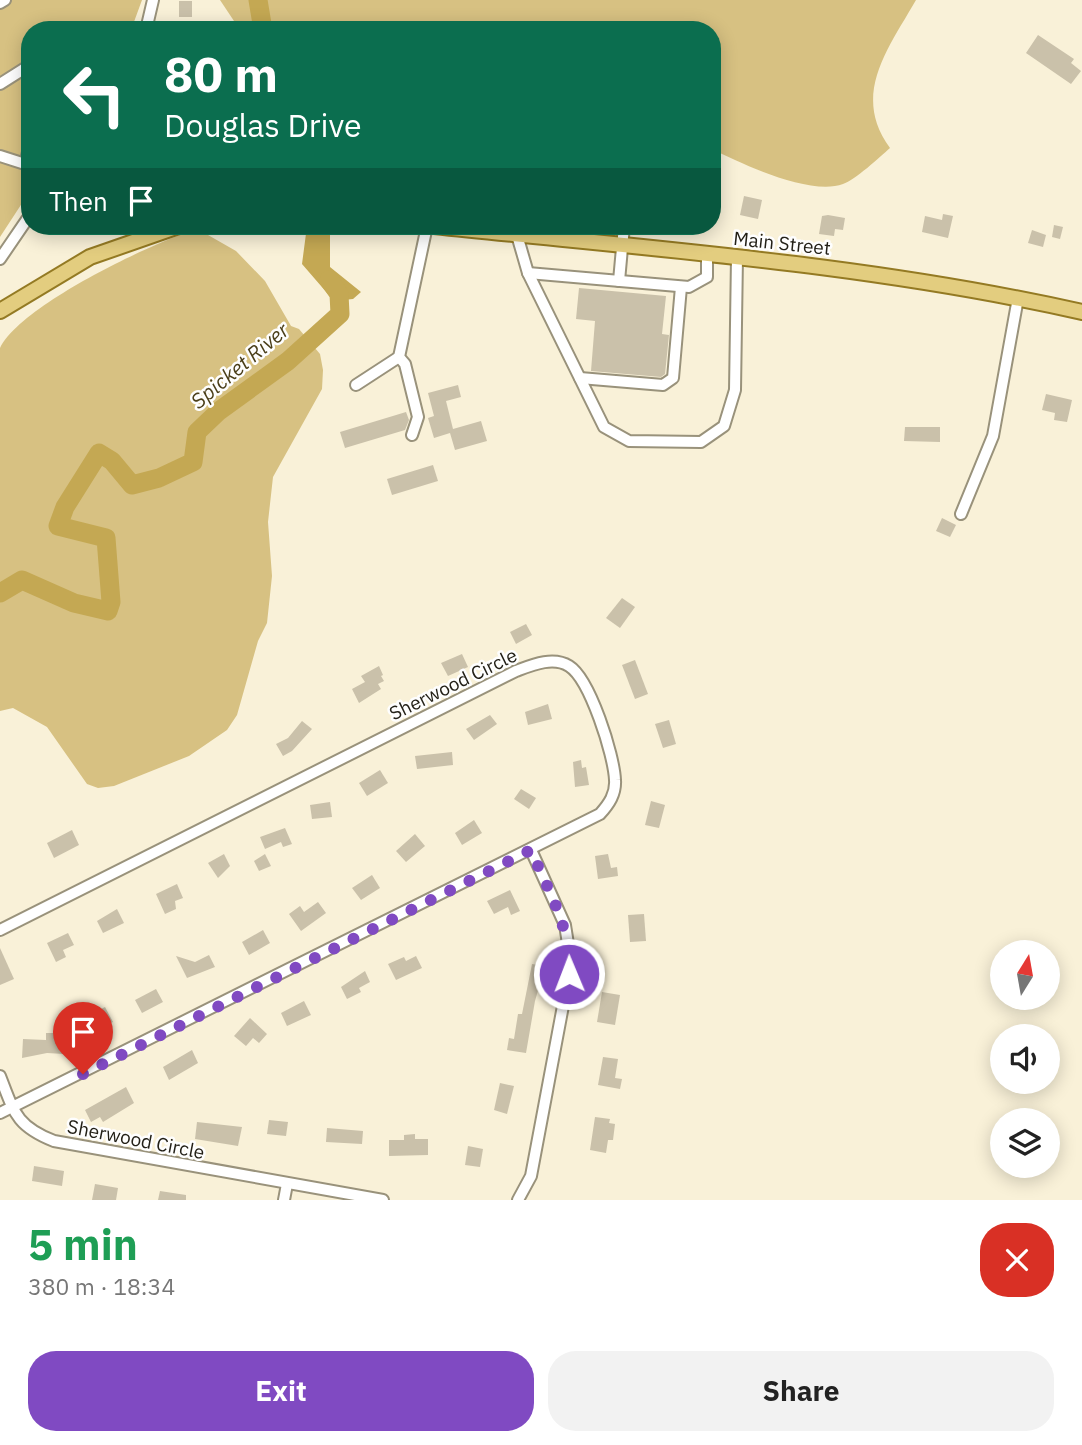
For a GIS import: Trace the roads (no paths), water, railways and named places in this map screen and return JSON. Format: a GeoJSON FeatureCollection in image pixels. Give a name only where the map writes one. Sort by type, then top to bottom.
{"type":"FeatureCollection","features":[{"type":"Feature","properties":{"kind":"main road"},"geometry":{"type":"LineString","coordinates":[[0,311],[90,257],[139,235]]}},
{"type":"Feature","properties":{"kind":"main road","name":"Main Street"},"geometry":{"type":"LineString","coordinates":[[527,235],[844,269],[1018,298],[1082,312]]}},
{"type":"Feature","properties":{"kind":"street"},"geometry":{"type":"LineString","coordinates":[[0,3],[5,0]]}},
{"type":"Feature","properties":{"kind":"street"},"geometry":{"type":"LineString","coordinates":[[148,21],[153,0]]}},
{"type":"Feature","properties":{"kind":"street"},"geometry":{"type":"LineString","coordinates":[[0,84],[21,71]]}},
{"type":"Feature","properties":{"kind":"street"},"geometry":{"type":"LineString","coordinates":[[0,156],[21,163]]}},
{"type":"Feature","properties":{"kind":"street"},"geometry":{"type":"LineString","coordinates":[[0,259],[21,228]]}},
{"type":"Feature","properties":{"kind":"street"},"geometry":{"type":"LineString","coordinates":[[356,385],[399,357],[425,235]]}},
{"type":"Feature","properties":{"kind":"street"},"geometry":{"type":"LineString","coordinates":[[517,235],[528,272],[604,428],[629,441],[701,442],[724,426],[735,390],[737,257]]}},
{"type":"Feature","properties":{"kind":"street"},"geometry":{"type":"LineString","coordinates":[[619,281],[623,235]]}},
{"type":"Feature","properties":{"kind":"street"},"geometry":{"type":"LineString","coordinates":[[528,272],[689,287],[707,276],[707,254]]}},
{"type":"Feature","properties":{"kind":"street"},"geometry":{"type":"LineString","coordinates":[[580,378],[663,385],[673,378],[681,286]]}},
{"type":"Feature","properties":{"kind":"street"},"geometry":{"type":"LineString","coordinates":[[961,514],[993,436],[1018,298]]}},
{"type":"Feature","properties":{"kind":"street"},"geometry":{"type":"LineString","coordinates":[[399,357],[405,365],[418,417],[412,435]]}},
{"type":"Feature","properties":{"kind":"street","name":"Sherwood Circle"},"geometry":{"type":"LineString","coordinates":[[0,929],[528,667],[554,662],[566,664],[583,683],[606,742],[613,767],[614,790],[600,814],[0,1114]]}},
{"type":"Feature","properties":{"kind":"street"},"geometry":{"type":"LineString","coordinates":[[518,1200],[531,1176],[569,974],[565,925],[531,850]]}},
{"type":"Feature","properties":{"kind":"street","name":"Sherwood Circle"},"geometry":{"type":"LineString","coordinates":[[0,1076],[12,1108],[26,1129],[54,1140],[383,1200]]}},
{"type":"Feature","properties":{"kind":"street"},"geometry":{"type":"LineString","coordinates":[[284,1200],[287,1184]]}},
{"type":"Feature","properties":{"kind":"waterway","name":"Spicket River"},"geometry":{"type":"LineString","coordinates":[[258,0],[262,21]]}},
{"type":"Feature","properties":{"kind":"waterway","name":"Spicket River"},"geometry":{"type":"LineString","coordinates":[[0,593],[22,580],[74,603],[108,611],[111,602],[106,538],[58,526],[65,507],[99,453],[112,461],[132,485],[159,478],[193,462],[197,432],[219,411],[288,361],[340,314],[339,294],[329,280]]}}]}
